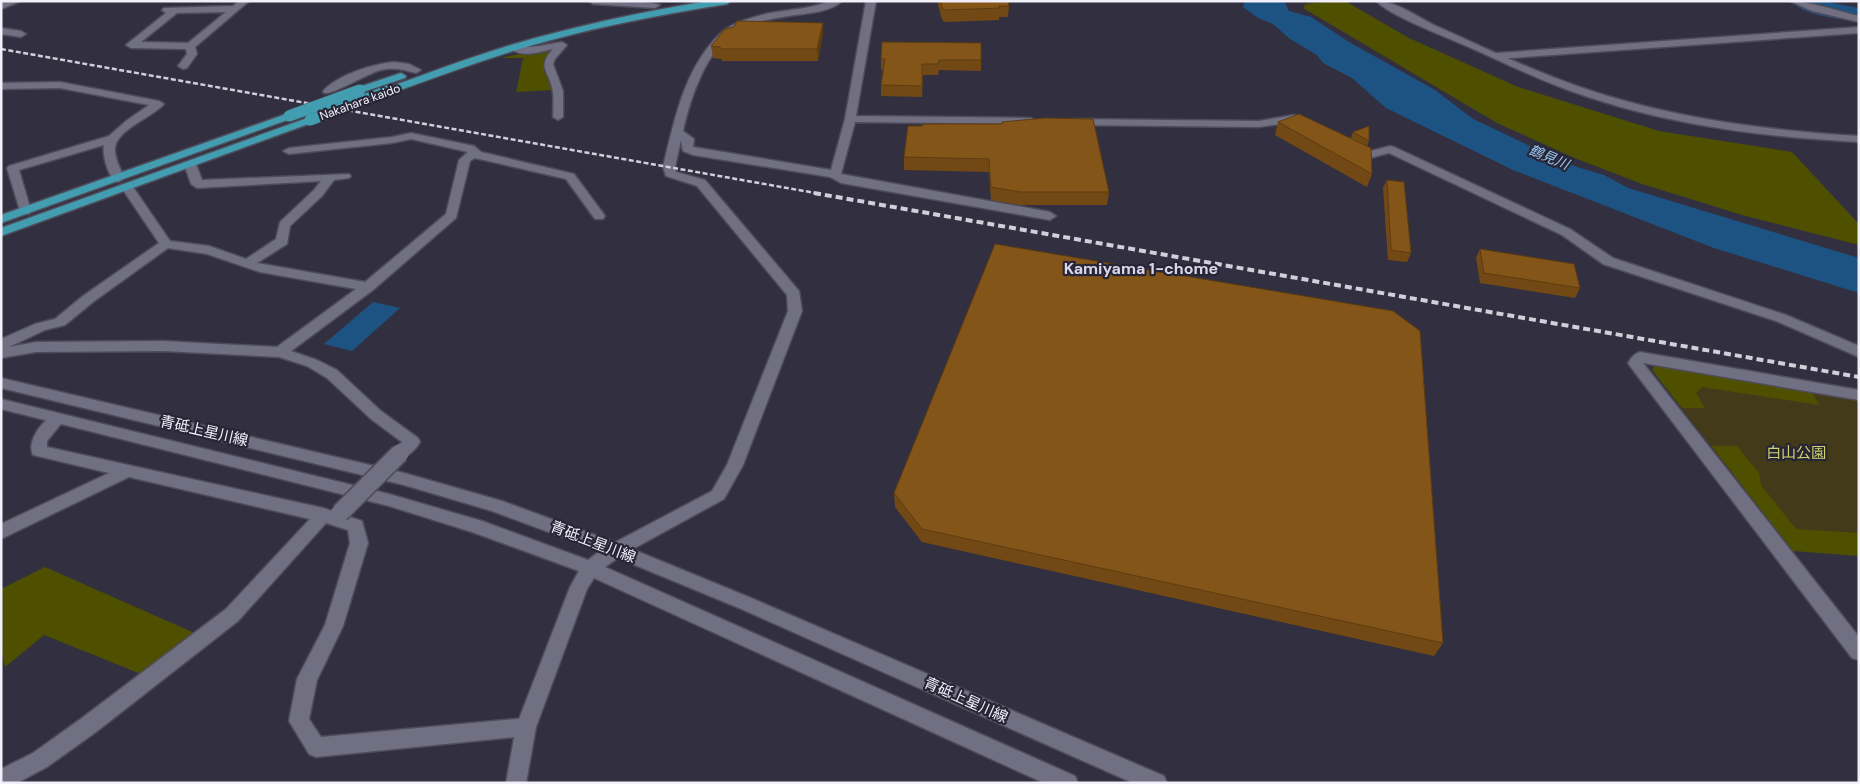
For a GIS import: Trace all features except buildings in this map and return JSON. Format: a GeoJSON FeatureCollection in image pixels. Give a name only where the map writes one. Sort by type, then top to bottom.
{"type":"FeatureCollection","features":[{"type":"Feature","properties":{"kind":"main road","name":"Nakahara kaido"},"geometry":{"type":"LineString","coordinates":[[1,219],[416,70],[537,32],[677,1]]}},
{"type":"Feature","properties":{"kind":"main road","name":"Nakahara kaido"},"geometry":{"type":"LineString","coordinates":[[1,232],[514,47],[656,6],[727,1]]}},
{"type":"Feature","properties":{"kind":"street"},"geometry":{"type":"LineString","coordinates":[[1,6],[17,1]]}},
{"type":"Feature","properties":{"kind":"street"},"geometry":{"type":"LineString","coordinates":[[236,8],[174,5],[131,45],[190,46],[245,1]]}},
{"type":"Feature","properties":{"kind":"street"},"geometry":{"type":"LineString","coordinates":[[593,1],[656,6]]}},
{"type":"Feature","properties":{"kind":"street"},"geometry":{"type":"LineString","coordinates":[[516,783],[526,727],[578,587],[590,568],[616,550],[718,495],[735,465],[795,311],[794,294],[700,183],[670,174],[684,102],[706,58],[724,36],[734,28],[762,18],[821,8],[838,1]]}},
{"type":"Feature","properties":{"kind":"street"},"geometry":{"type":"LineString","coordinates":[[834,174],[836,173],[850,119],[871,1]]}},
{"type":"Feature","properties":{"kind":"street"},"geometry":{"type":"LineString","coordinates":[[1380,1],[1418,21],[1572,87],[1662,113],[1738,128],[1859,140]]}},
{"type":"Feature","properties":{"kind":"street"},"geometry":{"type":"LineString","coordinates":[[1794,1],[1815,9],[1859,19]]}},
{"type":"Feature","properties":{"kind":"street"},"geometry":{"type":"LineString","coordinates":[[1497,56],[1859,30]]}},
{"type":"Feature","properties":{"kind":"street"},"geometry":{"type":"LineString","coordinates":[[1,31],[21,34]]}},
{"type":"Feature","properties":{"kind":"street"},"geometry":{"type":"LineString","coordinates":[[514,47],[524,52],[551,45],[562,45],[550,58],[548,64],[558,91],[558,117]]}},
{"type":"Feature","properties":{"kind":"street"},"geometry":{"type":"LineString","coordinates":[[184,66],[192,54],[190,46]]}},
{"type":"Feature","properties":{"kind":"street"},"geometry":{"type":"LineString","coordinates":[[328,91],[354,76],[383,67],[400,65],[416,70]]}},
{"type":"Feature","properties":{"kind":"street"},"geometry":{"type":"LineString","coordinates":[[1,86],[60,85],[160,104],[141,115],[111,140],[13,168],[25,211]]}},
{"type":"Feature","properties":{"kind":"street"},"geometry":{"type":"LineString","coordinates":[[1216,111],[1231,124]]}},
{"type":"Feature","properties":{"kind":"street"},"geometry":{"type":"LineString","coordinates":[[850,119],[1259,124],[1294,118],[1310,127]]}},
{"type":"Feature","properties":{"kind":"street"},"geometry":{"type":"LineString","coordinates":[[678,133],[688,139],[687,149],[693,152],[834,174],[841,179],[1050,216]]}},
{"type":"Feature","properties":{"kind":"street"},"geometry":{"type":"LineString","coordinates":[[280,352],[368,287],[452,215],[465,160],[476,152],[470,148],[411,136],[392,140],[289,151]]}},
{"type":"Feature","properties":{"kind":"street"},"geometry":{"type":"LineString","coordinates":[[111,140],[109,148],[118,178]]}},
{"type":"Feature","properties":{"kind":"street"},"geometry":{"type":"LineString","coordinates":[[1342,143],[1366,156],[1390,148],[1566,232],[1608,261],[1781,318],[1859,352]]}},
{"type":"Feature","properties":{"kind":"street"},"geometry":{"type":"LineString","coordinates":[[473,154],[570,176],[599,216]]}},
{"type":"Feature","properties":{"kind":"street"},"geometry":{"type":"LineString","coordinates":[[190,164],[197,184],[345,176]]}},
{"type":"Feature","properties":{"kind":"street"},"geometry":{"type":"LineString","coordinates":[[246,264],[282,241],[284,224],[318,193],[330,177]]}},
{"type":"Feature","properties":{"kind":"street"},"geometry":{"type":"LineString","coordinates":[[127,187],[166,244]]}},
{"type":"Feature","properties":{"kind":"street"},"geometry":{"type":"LineString","coordinates":[[1,345],[40,327],[60,322],[88,298],[166,244],[209,250],[260,268],[368,287]]}},
{"type":"Feature","properties":{"kind":"street"},"geometry":{"type":"LineString","coordinates":[[1,353],[36,347],[154,346],[280,352],[312,363],[332,374],[376,415],[412,442],[332,516],[232,615],[89,726],[40,760],[1,780]]}},
{"type":"Feature","properties":{"kind":"street"},"geometry":{"type":"LineString","coordinates":[[1859,394],[1640,357],[1635,363],[1859,652]]}},
{"type":"Feature","properties":{"kind":"street","name":"青砥上星川線"},"geometry":{"type":"LineString","coordinates":[[1,383],[404,479],[496,506],[616,550],[745,603],[1157,783]]}},
{"type":"Feature","properties":{"kind":"street","name":"青砥上星川線"},"geometry":{"type":"LineString","coordinates":[[1,404],[389,500],[476,526],[590,568],[1068,783]]}},
{"type":"Feature","properties":{"kind":"street"},"geometry":{"type":"LineString","coordinates":[[58,419],[39,440],[39,451],[332,516],[356,526],[359,543],[334,626],[307,678],[299,721],[316,747],[526,727]]}},
{"type":"Feature","properties":{"kind":"street"},"geometry":{"type":"LineString","coordinates":[[1,532],[128,471]]}},
{"type":"Feature","properties":{"kind":"green space"},"geometry":{"type":"Polygon","coordinates":[[[1345,1],[1409,38],[1518,87],[1659,131],[1792,152],[1859,224],[1859,245],[1742,215],[1642,184],[1577,159],[1497,123],[1303,8],[1306,4],[1345,1]]]}},
{"type":"Feature","properties":{"kind":"green space"},"geometry":{"type":"Polygon","coordinates":[[[549,47],[557,47],[544,60],[544,70],[552,90],[516,92],[523,58],[502,58],[549,47]]]}},
{"type":"Feature","properties":{"kind":"green space","name":"白山公園"},"geometry":{"type":"Polygon","coordinates":[[[1655,365],[1859,400],[1859,556],[1793,551],[1652,370],[1655,365]]]}},
{"type":"Feature","properties":{"kind":"green space"},"geometry":{"type":"Polygon","coordinates":[[[45,567],[199,635],[146,676],[44,635],[5,667],[1,649],[1,589],[45,567]]]}},
{"type":"Feature","properties":{"kind":"sand","name":"白山公園"},"geometry":{"type":"Polygon","coordinates":[[[1702,387],[1819,405],[1812,392],[1859,400],[1859,533],[1796,529],[1761,485],[1759,473],[1737,446],[1711,446],[1682,408],[1705,408],[1696,393],[1702,387]]]}},
{"type":"Feature","properties":{"kind":"water","name":"鶴見川"},"geometry":{"type":"Polygon","coordinates":[[[1245,1],[1284,1],[1289,11],[1311,17],[1349,42],[1435,90],[1473,119],[1577,167],[1604,175],[1628,188],[1859,258],[1859,293],[1714,248],[1513,170],[1386,108],[1352,78],[1323,63],[1317,55],[1290,39],[1273,24],[1258,18],[1243,7],[1245,1]]]}},
{"type":"Feature","properties":{"kind":"water"},"geometry":{"type":"Polygon","coordinates":[[[373,302],[400,308],[352,351],[324,344],[373,302]]]}},
{"type":"Feature","properties":{"kind":"waterway"},"geometry":{"type":"LineString","coordinates":[[1803,1],[1823,9],[1859,15]]}},
{"type":"Feature","properties":{"kind":"railway"},"geometry":{"type":"LineString","coordinates":[[1,49],[821,194]]}},
{"type":"Feature","properties":{"kind":"railway"},"geometry":{"type":"LineString","coordinates":[[814,193],[1859,377]]}},
{"type":"Feature","properties":{"kind":"district","name":"Kamiyama 1-chome"},"geometry":{"type":"Point","coordinates":[1141,268]}}]}
